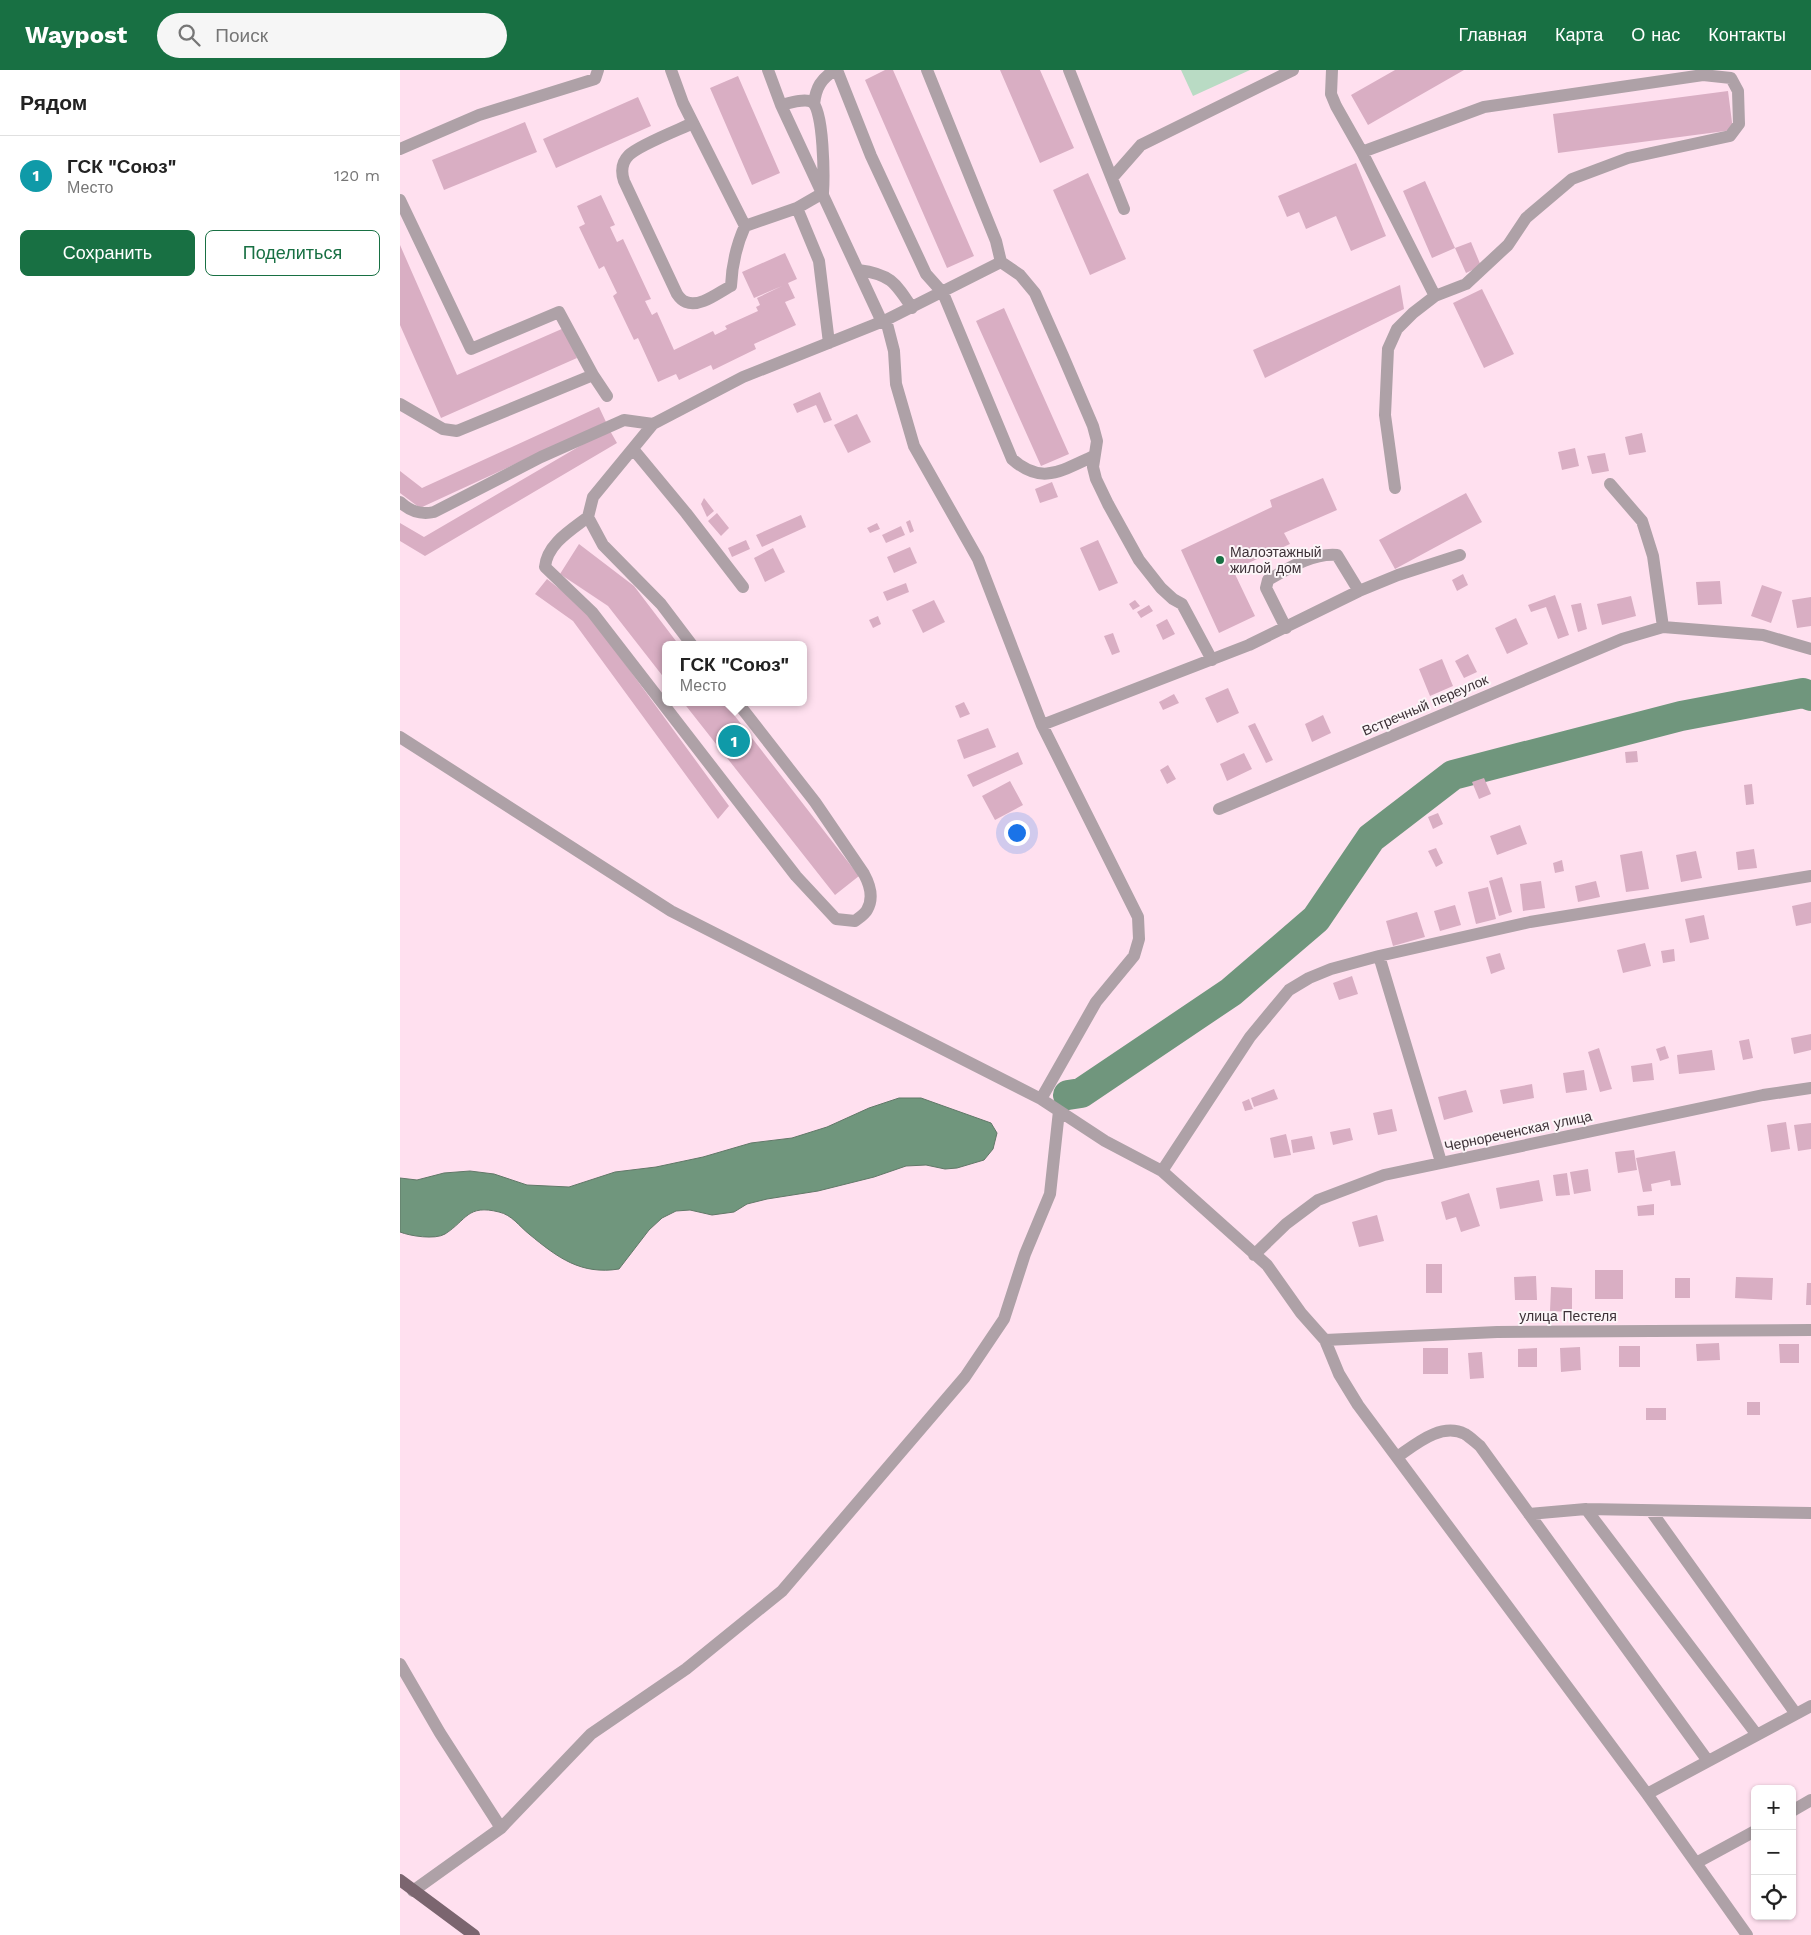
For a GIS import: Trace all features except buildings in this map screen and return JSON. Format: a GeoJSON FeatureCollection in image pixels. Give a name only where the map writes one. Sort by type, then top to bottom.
{"type":"FeatureCollection","features":[{"type":"Feature","properties":{"kind":"main road"},"geometry":{"type":"LineString","coordinates":[[400,1880],[474,1935]]}},
{"type":"Feature","properties":{"kind":"street"},"geometry":{"type":"LineString","coordinates":[[400,148],[479,115],[595,79],[598,70]]}},
{"type":"Feature","properties":{"kind":"street"},"geometry":{"type":"LineString","coordinates":[[671,70],[694,123],[745,226]]}},
{"type":"Feature","properties":{"kind":"street"},"geometry":{"type":"LineString","coordinates":[[768,70],[781,104],[858,270],[884,321],[894,351],[896,384],[914,446],[978,559],[1042,725],[1138,917],[1139,939],[1134,956],[1096,1002],[1041,1099]]}},
{"type":"Feature","properties":{"kind":"street"},"geometry":{"type":"LineString","coordinates":[[823,193],[824,161],[818,113],[814,104],[818,84],[827,75],[836,70],[871,156],[926,274],[942,293],[1012,459],[1022,468],[1046,475],[1094,456]]}},
{"type":"Feature","properties":{"kind":"street"},"geometry":{"type":"LineString","coordinates":[[927,70],[996,241],[1001,262],[1020,275],[1035,294],[1093,426],[1096,441],[1093,467],[1096,479],[1108,504],[1139,560],[1161,588],[1182,604],[1212,660]]}},
{"type":"Feature","properties":{"kind":"street"},"geometry":{"type":"LineString","coordinates":[[1069,70],[1124,209]]}},
{"type":"Feature","properties":{"kind":"street"},"geometry":{"type":"LineString","coordinates":[[1112,178],[1141,145],[1293,70]]}},
{"type":"Feature","properties":{"kind":"street"},"geometry":{"type":"LineString","coordinates":[[1332,70],[1331,94],[1435,296]]}},
{"type":"Feature","properties":{"kind":"street"},"geometry":{"type":"LineString","coordinates":[[1362,152],[1484,107],[1703,75],[1731,78],[1738,92],[1739,124],[1730,136],[1628,158],[1572,179],[1526,218],[1508,245],[1466,284],[1435,296],[1413,313],[1397,329],[1388,348],[1385,415],[1394,488]]}},
{"type":"Feature","properties":{"kind":"street"},"geometry":{"type":"LineString","coordinates":[[781,104],[810,101],[814,104]]}},
{"type":"Feature","properties":{"kind":"street"},"geometry":{"type":"LineString","coordinates":[[694,123],[637,150],[623,163],[621,172],[677,294],[686,302],[696,303],[706,300],[731,286],[732,264],[737,243],[745,226],[798,208],[823,193]]}},
{"type":"Feature","properties":{"kind":"street"},"geometry":{"type":"LineString","coordinates":[[400,200],[470,348],[559,312],[593,375],[607,396]]}},
{"type":"Feature","properties":{"kind":"street"},"geometry":{"type":"LineString","coordinates":[[798,208],[819,261],[829,343]]}},
{"type":"Feature","properties":{"kind":"street"},"geometry":{"type":"LineString","coordinates":[[662,703],[592,612],[544,567],[558,540],[588,517],[593,497],[653,424],[743,377],[884,321],[1001,262]]}},
{"type":"Feature","properties":{"kind":"street"},"geometry":{"type":"LineString","coordinates":[[858,270],[874,272],[895,283],[912,308]]}},
{"type":"Feature","properties":{"kind":"street"},"geometry":{"type":"LineString","coordinates":[[400,404],[443,429],[457,431],[593,375]]}},
{"type":"Feature","properties":{"kind":"street"},"geometry":{"type":"LineString","coordinates":[[400,502],[407,508],[420,514],[434,512],[541,457],[624,420],[653,424]]}},
{"type":"Feature","properties":{"kind":"street"},"geometry":{"type":"LineString","coordinates":[[633,448],[743,587]]}},
{"type":"Feature","properties":{"kind":"street"},"geometry":{"type":"LineString","coordinates":[[1610,484],[1642,521],[1653,556],[1663,627],[1763,635],[1811,649]]}},
{"type":"Feature","properties":{"kind":"street"},"geometry":{"type":"LineString","coordinates":[[588,517],[603,544],[661,604],[689,641]]}},
{"type":"Feature","properties":{"kind":"street"},"geometry":{"type":"LineString","coordinates":[[1286,628],[1266,588],[1268,580],[1296,564],[1325,554],[1337,555],[1359,591]]}},
{"type":"Feature","properties":{"kind":"street"},"geometry":{"type":"LineString","coordinates":[[1042,725],[1212,660],[1286,628],[1359,591],[1398,575],[1460,555]]}},
{"type":"Feature","properties":{"kind":"street","name":"Встречный переулок"},"geometry":{"type":"LineString","coordinates":[[1218,809],[1613,643],[1663,627]]}},
{"type":"Feature","properties":{"kind":"street"},"geometry":{"type":"LineString","coordinates":[[665,706],[796,876],[836,919],[855,921],[867,910],[871,887],[815,802],[740,706]]}},
{"type":"Feature","properties":{"kind":"street"},"geometry":{"type":"LineString","coordinates":[[400,737],[670,911],[1041,1099],[1105,1141],[1162,1172],[1267,1265],[1301,1313],[1325,1340],[1339,1374],[1358,1405],[1647,1794],[1747,1935]]}},
{"type":"Feature","properties":{"kind":"street"},"geometry":{"type":"LineString","coordinates":[[1162,1172],[1250,1037],[1289,990],[1309,978],[1379,956],[1530,922],[1811,876]]}},
{"type":"Feature","properties":{"kind":"street"},"geometry":{"type":"LineString","coordinates":[[1379,956],[1441,1162]]}},
{"type":"Feature","properties":{"kind":"street","name":"Чернореченская улица"},"geometry":{"type":"LineString","coordinates":[[1254,1255],[1286,1224],[1318,1200],[1384,1175],[1763,1095],[1811,1088]]}},
{"type":"Feature","properties":{"kind":"street"},"geometry":{"type":"LineString","coordinates":[[413,1891],[501,1828],[591,1734],[686,1670],[782,1591],[965,1377],[1004,1320],[1026,1254],[1050,1194],[1059,1111]]}},
{"type":"Feature","properties":{"kind":"street","name":"улица Пестеля"},"geometry":{"type":"LineString","coordinates":[[1325,1340],[1496,1332],[1811,1330]]}},
{"type":"Feature","properties":{"kind":"street"},"geometry":{"type":"LineString","coordinates":[[1398,1457],[1424,1439],[1448,1430],[1464,1434],[1480,1446],[1708,1761]]}},
{"type":"Feature","properties":{"kind":"street"},"geometry":{"type":"LineString","coordinates":[[1529,1514],[1586,1509],[1811,1513]]}},
{"type":"Feature","properties":{"kind":"street"},"geometry":{"type":"LineString","coordinates":[[1586,1509],[1758,1735]]}},
{"type":"Feature","properties":{"kind":"street"},"geometry":{"type":"LineString","coordinates":[[1651,1511],[1796,1714]]}},
{"type":"Feature","properties":{"kind":"street"},"geometry":{"type":"LineString","coordinates":[[400,1664],[440,1733],[501,1828]]}},
{"type":"Feature","properties":{"kind":"street"},"geometry":{"type":"LineString","coordinates":[[1647,1794],[1811,1706]]}},
{"type":"Feature","properties":{"kind":"street"},"geometry":{"type":"LineString","coordinates":[[1796,1809],[1811,1800]]}},
{"type":"Feature","properties":{"kind":"street"},"geometry":{"type":"LineString","coordinates":[[1696,1863],[1751,1833]]}},
{"type":"Feature","properties":{"kind":"shaded area"},"geometry":{"type":"Polygon","coordinates":[[[1181,70],[1250,70],[1193,96],[1181,70]]]}},
{"type":"Feature","properties":{"kind":"shaded area"},"geometry":{"type":"Polygon","coordinates":[[[899,1098],[921,1098],[991,1123],[997,1133],[993,1149],[984,1160],[957,1168],[945,1169],[926,1165],[906,1166],[874,1177],[818,1191],[747,1204],[734,1212],[712,1215],[690,1210],[676,1211],[662,1218],[649,1230],[619,1269],[593,1269],[571,1263],[550,1250],[508,1216],[488,1210],[480,1210],[468,1215],[441,1236],[422,1237],[400,1232],[400,1178],[417,1180],[444,1173],[470,1171],[494,1174],[527,1185],[569,1187],[615,1172],[656,1167],[703,1157],[751,1143],[792,1138],[827,1127],[869,1108],[899,1098]]]}},
{"type":"Feature","properties":{"kind":"waterway"},"geometry":{"type":"LineString","coordinates":[[1068,1095],[1081,1093],[1231,992],[1316,919],[1371,838],[1453,775],[1681,716],[1803,693],[1811,696]]}},
{"type":"Feature","properties":{"kind":"place","name":"Малоэтажный жилой дом"},"geometry":{"type":"Point","coordinates":[1220,560]}},
{"type":"Feature","properties":{"kind":"place","name":"ГСК \"Союз\""},"geometry":{"type":"Point","coordinates":[734,741]}}]}
